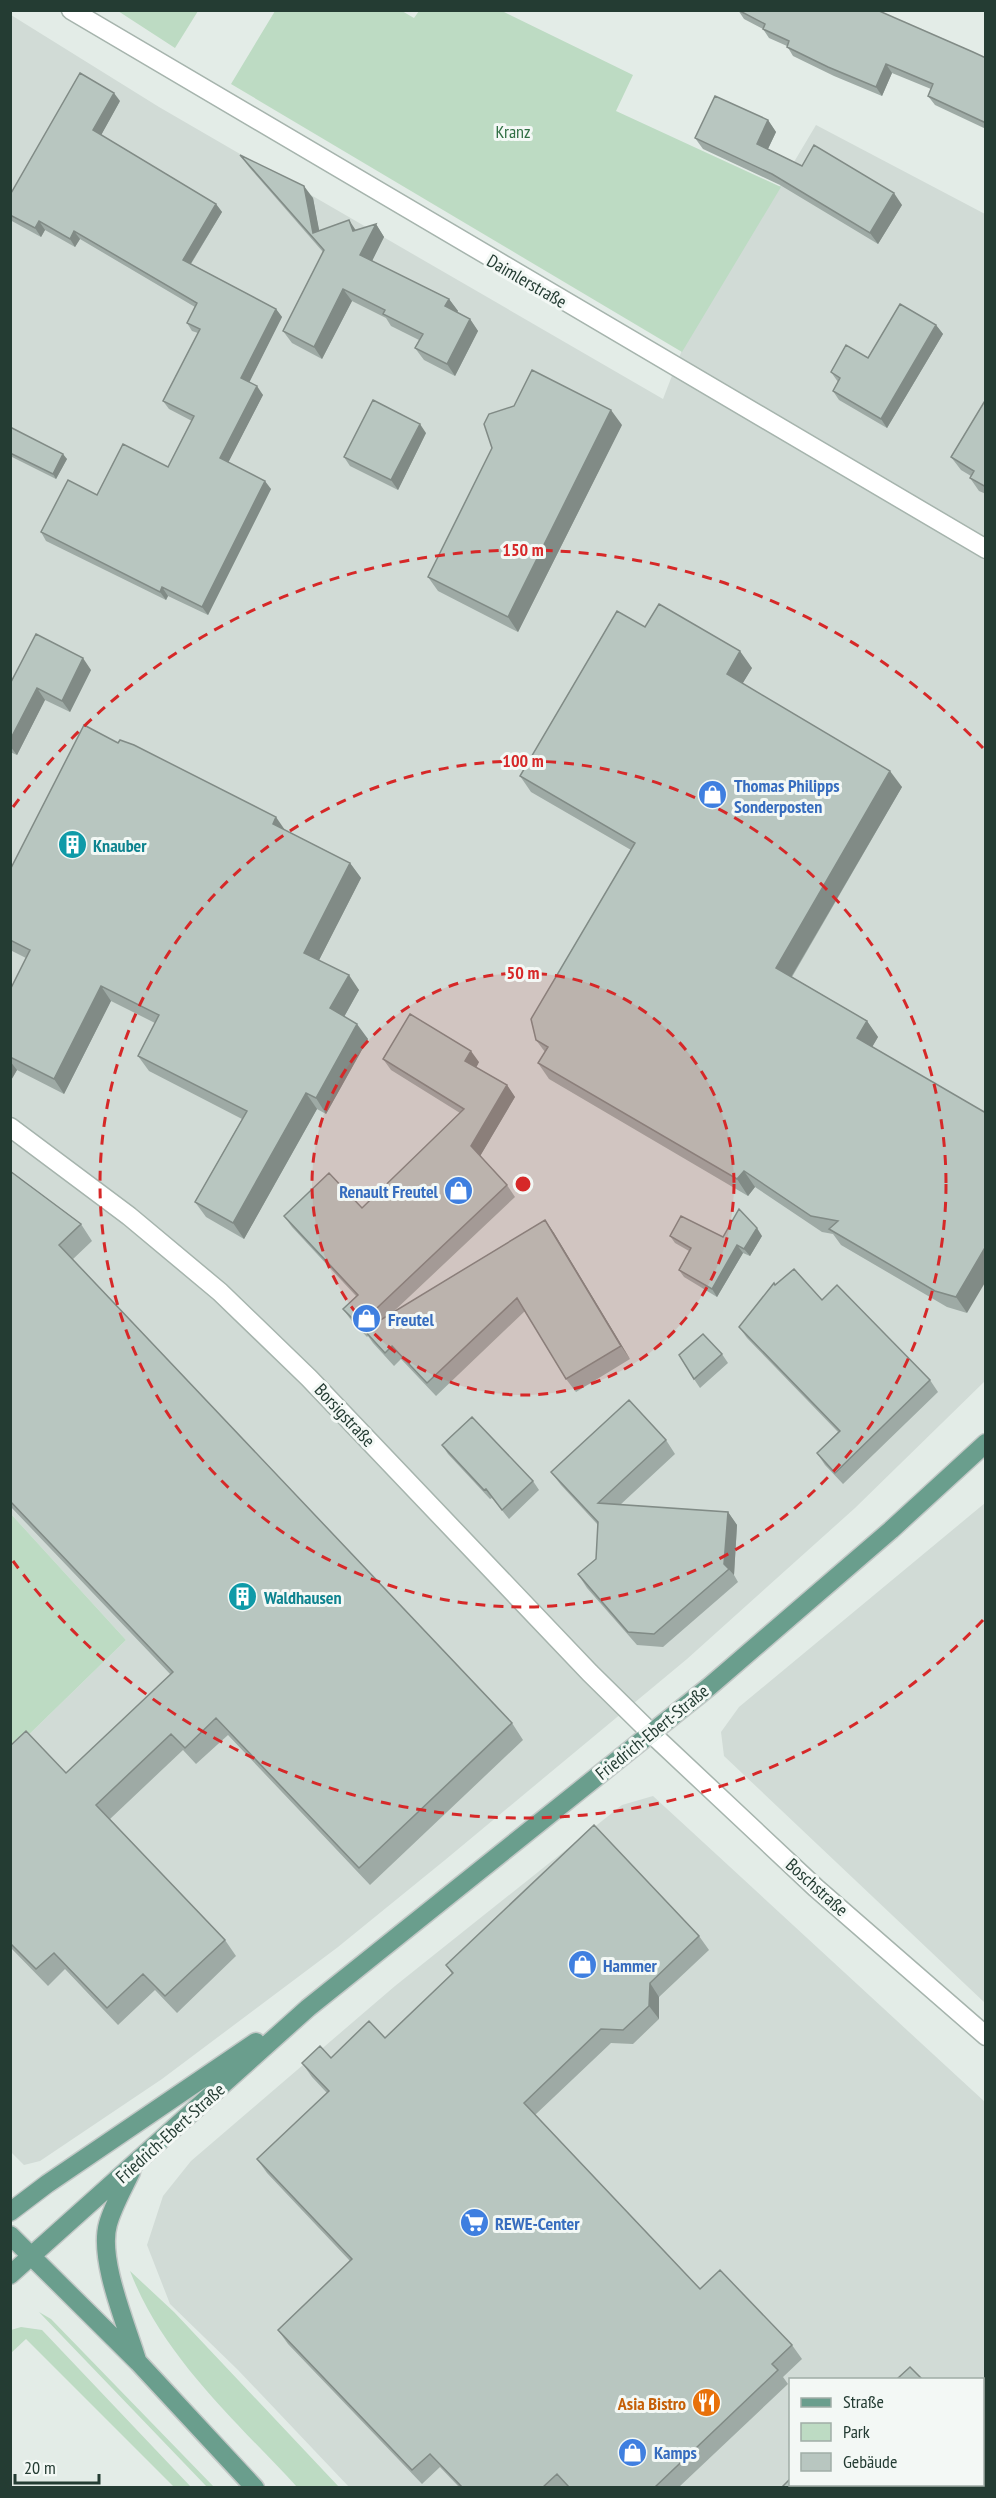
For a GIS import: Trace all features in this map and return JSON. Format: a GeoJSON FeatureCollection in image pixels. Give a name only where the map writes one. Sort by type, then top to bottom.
{"type":"FeatureCollection","features":[{"type":"Feature","properties":{"kind":"main road","name":"Friedrich-Ebert-Straße"},"geometry":{"type":"LineString","coordinates":[[10,2275],[308,2008],[652,1734],[870,1548],[986,1443]]}},
{"type":"Feature","properties":{"kind":"main road","name":"Friedrich-Ebert-Straße"},"geometry":{"type":"LineString","coordinates":[[10,2212],[47,2184],[308,2008]]}},
{"type":"Feature","properties":{"kind":"main road"},"geometry":{"type":"LineString","coordinates":[[135,2164],[108,2224],[106,2247],[114,2285],[138,2362]]}},
{"type":"Feature","properties":{"kind":"main road"},"geometry":{"type":"LineString","coordinates":[[10,2235],[138,2362],[255,2487]]}},
{"type":"Feature","properties":{"kind":"street","name":"Daimlerstraße"},"geometry":{"type":"LineString","coordinates":[[71,10],[986,549]]}},
{"type":"Feature","properties":{"kind":"street","name":"Borsigstraße"},"geometry":{"type":"LineString","coordinates":[[10,1127],[129,1216],[228,1300],[309,1378],[590,1673],[652,1734]]}},
{"type":"Feature","properties":{"kind":"street","name":"Boschstraße"},"geometry":{"type":"LineString","coordinates":[[652,1734],[816,1888],[986,2036]]}},
{"type":"Feature","properties":{"kind":"shaded area"},"geometry":{"type":"Polygon","coordinates":[[[11,15],[159,107],[663,399],[682,350],[816,125],[985,214],[985,1381],[855,1508],[687,1659],[445,1860],[338,1947],[162,2079],[40,2161],[24,2165],[10,2151],[10,1753],[126,1640],[11,1514],[11,15]]]}},
{"type":"Feature","properties":{"kind":"shaded area"},"geometry":{"type":"Polygon","coordinates":[[[985,1503],[985,2003],[724,1756],[721,1732],[739,1707],[985,1503]]]}},
{"type":"Feature","properties":{"kind":"shaded area"},"geometry":{"type":"Polygon","coordinates":[[[653,1796],[985,2102],[985,2487],[349,2487],[238,2370],[170,2304],[147,2245],[163,2196],[191,2161],[395,1986],[622,1805],[653,1796]]]}},
{"type":"Feature","properties":{"kind":"green space"},"geometry":{"type":"Polygon","coordinates":[[[118,11],[198,11],[175,48],[118,11]]]}},
{"type":"Feature","properties":{"kind":"green space","name":"Kranz"},"geometry":{"type":"Polygon","coordinates":[[[275,11],[402,11],[414,18],[419,11],[502,11],[633,75],[616,111],[781,187],[682,352],[231,84],[275,11]]]}},
{"type":"Feature","properties":{"kind":"green space"},"geometry":{"type":"Polygon","coordinates":[[[11,1514],[126,1640],[11,1752],[11,1514]]]}},
{"type":"Feature","properties":{"kind":"green space"},"geometry":{"type":"Polygon","coordinates":[[[130,2271],[174,2312],[339,2487],[297,2487],[226,2412],[181,2360],[161,2332],[130,2271]]]}},
{"type":"Feature","properties":{"kind":"green space"},"geometry":{"type":"Polygon","coordinates":[[[39,2312],[51,2319],[214,2487],[207,2487],[39,2312]]]}},
{"type":"Feature","properties":{"kind":"green space"},"geometry":{"type":"Polygon","coordinates":[[[21,2327],[42,2330],[191,2487],[174,2487],[26,2339],[11,2353],[11,2330],[21,2327]]]}},
{"type":"Feature","properties":{"kind":"building"},"geometry":{"type":"Polygon","coordinates":[[[738,10],[877,10],[973,52],[986,58],[986,123],[928,96],[933,84],[886,64],[876,87],[828,67],[787,47],[789,41],[763,29],[765,24],[738,10]]]}},
{"type":"Feature","properties":{"kind":"building"},"geometry":{"type":"Polygon","coordinates":[[[80,73],[114,93],[93,130],[216,204],[183,260],[276,309],[241,378],[257,386],[220,458],[265,481],[202,607],[162,587],[160,592],[41,532],[68,480],[97,495],[123,444],[168,467],[194,416],[163,401],[200,329],[187,323],[197,303],[74,231],[70,239],[39,221],[35,228],[10,215],[10,195],[80,73]]]}},
{"type":"Feature","properties":{"kind":"building"},"geometry":{"type":"Polygon","coordinates":[[[715,96],[768,120],[757,144],[802,166],[814,145],[894,193],[870,233],[772,174],[695,138],[715,96]]]}},
{"type":"Feature","properties":{"kind":"building"},"geometry":{"type":"Polygon","coordinates":[[[240,155],[304,186],[313,233],[349,220],[353,231],[376,224],[360,255],[449,299],[445,306],[470,319],[447,364],[415,348],[423,334],[383,314],[385,310],[343,289],[314,347],[283,331],[324,250],[240,155]]]}},
{"type":"Feature","properties":{"kind":"building"},"geometry":{"type":"Polygon","coordinates":[[[900,304],[936,325],[881,419],[833,391],[840,378],[831,372],[846,345],[868,358],[900,304]]]}},
{"type":"Feature","properties":{"kind":"building"},"geometry":{"type":"Polygon","coordinates":[[[532,370],[611,410],[508,617],[428,577],[492,448],[484,424],[489,414],[514,406],[532,370]]]}},
{"type":"Feature","properties":{"kind":"building"},"geometry":{"type":"Polygon","coordinates":[[[986,399],[986,487],[970,478],[974,471],[951,457],[986,399]]]}},
{"type":"Feature","properties":{"kind":"building"},"geometry":{"type":"Polygon","coordinates":[[[373,400],[420,424],[391,480],[344,457],[373,400]]]}},
{"type":"Feature","properties":{"kind":"building"},"geometry":{"type":"Polygon","coordinates":[[[10,427],[63,454],[53,474],[10,453],[10,427]]]}},
{"type":"Feature","properties":{"kind":"building"},"geometry":{"type":"Polygon","coordinates":[[[659,604],[740,651],[727,674],[890,771],[776,968],[867,1021],[857,1038],[986,1113],[986,1246],[956,1297],[935,1291],[829,1229],[838,1221],[811,1216],[744,1171],[737,1179],[538,1063],[548,1047],[536,1040],[531,1019],[635,843],[520,776],[617,611],[645,627],[659,604]]]}},
{"type":"Feature","properties":{"kind":"building"},"geometry":{"type":"Polygon","coordinates":[[[36,634],[83,658],[62,701],[37,688],[10,740],[10,684],[36,634]]]}},
{"type":"Feature","properties":{"kind":"building"},"geometry":{"type":"Polygon","coordinates":[[[84,725],[118,743],[120,740],[134,745],[276,817],[273,824],[350,863],[304,953],[349,975],[330,1008],[357,1024],[316,1098],[306,1093],[233,1223],[195,1202],[247,1111],[138,1056],[159,1015],[101,986],[54,1079],[10,1057],[10,990],[30,950],[10,940],[10,870],[84,725]]]}},
{"type":"Feature","properties":{"kind":"building"},"geometry":{"type":"Polygon","coordinates":[[[410,1014],[471,1051],[465,1061],[507,1085],[471,1146],[507,1185],[359,1325],[343,1309],[358,1295],[284,1216],[329,1173],[362,1208],[464,1109],[383,1059],[410,1014]]]}},
{"type":"Feature","properties":{"kind":"building","name":"Waldhausen"},"geometry":{"type":"Polygon","coordinates":[[[10,1171],[81,1224],[59,1245],[512,1723],[359,1868],[216,1718],[185,1748],[171,1734],[96,1805],[225,1940],[165,1996],[143,1974],[107,2008],[54,1953],[36,1969],[10,1943],[10,1746],[26,1731],[66,1773],[173,1672],[10,1501],[10,1171]]]}},
{"type":"Feature","properties":{"kind":"building"},"geometry":{"type":"Polygon","coordinates":[[[739,1209],[757,1228],[744,1249],[737,1245],[712,1289],[679,1270],[691,1248],[670,1236],[681,1216],[723,1237],[739,1209]]]}},
{"type":"Feature","properties":{"kind":"building"},"geometry":{"type":"Polygon","coordinates":[[[545,1220],[621,1346],[566,1379],[517,1298],[427,1383],[392,1346],[385,1353],[364,1330],[545,1220]]]}},
{"type":"Feature","properties":{"kind":"building"},"geometry":{"type":"Polygon","coordinates":[[[794,1269],[822,1300],[837,1285],[930,1380],[835,1473],[817,1453],[840,1431],[739,1327],[774,1283],[775,1285],[794,1269]]]}},
{"type":"Feature","properties":{"kind":"building"},"geometry":{"type":"Polygon","coordinates":[[[703,1334],[722,1354],[694,1379],[679,1355],[703,1334]]]}},
{"type":"Feature","properties":{"kind":"building"},"geometry":{"type":"Polygon","coordinates":[[[629,1400],[666,1440],[598,1503],[728,1512],[724,1564],[729,1569],[654,1634],[628,1632],[578,1574],[596,1559],[598,1522],[551,1472],[629,1400]]]}},
{"type":"Feature","properties":{"kind":"building"},"geometry":{"type":"Polygon","coordinates":[[[472,1417],[533,1481],[502,1510],[486,1489],[484,1490],[442,1445],[472,1417]]]}},
{"type":"Feature","properties":{"kind":"building","name":"REWE-Center"},"geometry":{"type":"Polygon","coordinates":[[[594,1825],[699,1936],[650,1983],[649,2006],[623,2030],[601,2029],[524,2103],[700,2289],[720,2270],[792,2345],[772,2364],[778,2370],[655,2487],[569,2487],[557,2474],[543,2487],[462,2487],[430,2454],[412,2470],[278,2330],[352,2259],[257,2159],[329,2091],[302,2063],[320,2046],[331,2058],[369,2021],[385,2038],[453,1973],[446,1965],[594,1825]]]}},
{"type":"Feature","properties":{"kind":"building"},"geometry":{"type":"Polygon","coordinates":[[[910,2367],[921,2378],[898,2378],[910,2367]]]}},
{"type":"Feature","properties":{"kind":"building"},"geometry":{"type":"Polygon","coordinates":[[[789,2480],[789,2486],[951,2486],[950,2487],[782,2487],[789,2480]]]}},
{"type":"Feature","properties":{"kind":"place","name":"Thomas Philipps Sonderposten"},"geometry":{"type":"Point","coordinates":[713,795]}},
{"type":"Feature","properties":{"kind":"place","name":"Knauber"},"geometry":{"type":"Point","coordinates":[72,845]}},
{"type":"Feature","properties":{"kind":"place","name":"Renault Freutel"},"geometry":{"type":"Point","coordinates":[459,1191]}},
{"type":"Feature","properties":{"kind":"place","name":"Freutel"},"geometry":{"type":"Point","coordinates":[367,1319]}},
{"type":"Feature","properties":{"kind":"place","name":"Waldhausen"},"geometry":{"type":"Point","coordinates":[243,1597]}},
{"type":"Feature","properties":{"kind":"place","name":"Hammer"},"geometry":{"type":"Point","coordinates":[582,1965]}},
{"type":"Feature","properties":{"kind":"place","name":"REWE-Center"},"geometry":{"type":"Point","coordinates":[474,2223]}},
{"type":"Feature","properties":{"kind":"place","name":"Asia Bistro"},"geometry":{"type":"Point","coordinates":[707,2403]}},
{"type":"Feature","properties":{"kind":"place","name":"Kamps"},"geometry":{"type":"Point","coordinates":[633,2452]}}]}
